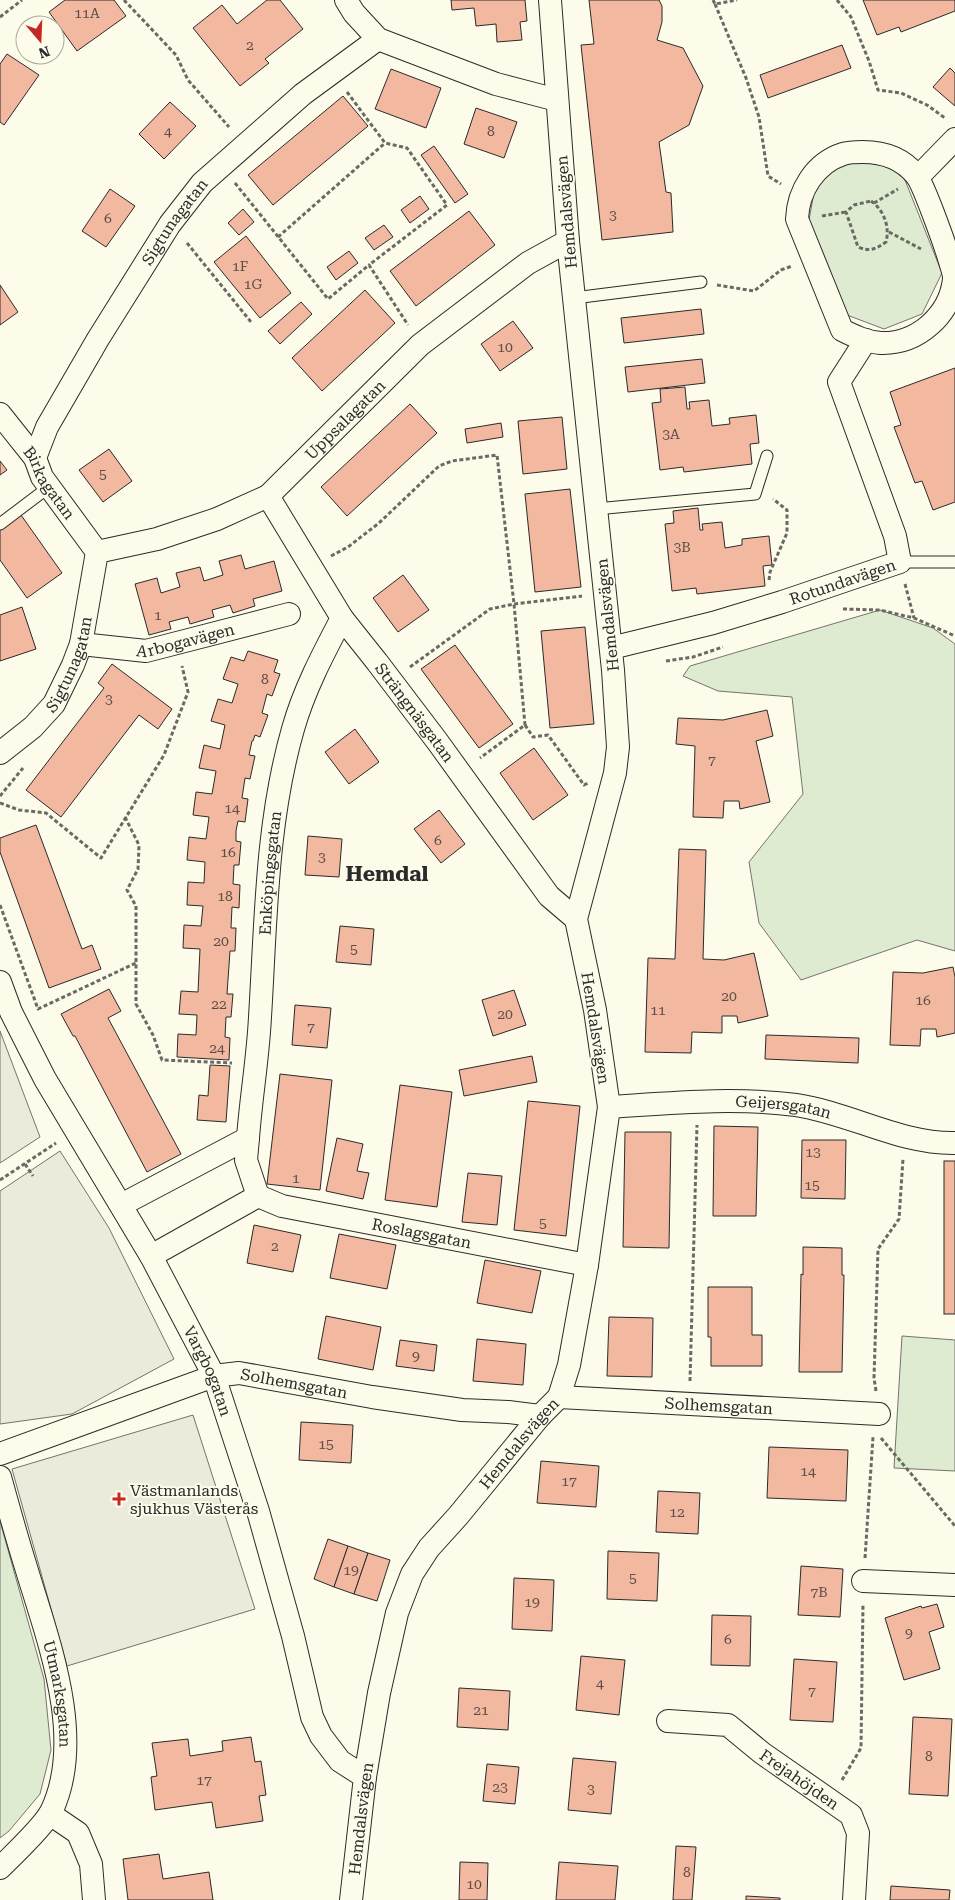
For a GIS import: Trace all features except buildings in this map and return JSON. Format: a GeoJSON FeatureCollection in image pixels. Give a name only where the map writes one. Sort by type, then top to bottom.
{"type":"FeatureCollection","features":[{"type":"Feature","properties":{"kind":"street"},"geometry":{"type":"LineString","coordinates":[[346,0],[378,39],[496,84],[557,100]]}},
{"type":"Feature","properties":{"kind":"street","name":"Hemdalsvägen"},"geometry":{"type":"LineString","coordinates":[[352,1900],[365,1778],[379,1693],[397,1613],[412,1574],[429,1548],[458,1516],[540,1416],[559,1397],[569,1365],[587,1265],[609,1107],[595,1010],[576,919],[615,773],[618,747],[611,648],[568,241],[550,0]]}},
{"type":"Feature","properties":{"kind":"street","name":"Sigtunagatan"},"geometry":{"type":"LineString","coordinates":[[34,458],[47,427],[98,339],[170,224],[202,183],[303,94],[378,39]]}},
{"type":"Feature","properties":{"kind":"street"},"geometry":{"type":"LineString","coordinates":[[918,176],[951,129]]}},
{"type":"Feature","properties":{"kind":"street"},"geometry":{"type":"LineString","coordinates":[[877,152],[890,155],[918,176],[946,250],[954,277],[950,296],[944,310],[919,332],[904,340],[880,343],[862,340],[842,330],[797,220],[802,192],[820,168],[843,154],[877,152]]}},
{"type":"Feature","properties":{"kind":"street","name":"Uppsalagatan"},"geometry":{"type":"LineString","coordinates":[[97,552],[157,539],[208,522],[268,496],[420,345],[528,263],[568,241]]}},
{"type":"Feature","properties":{"kind":"street","name":"Rotundavägen"},"geometry":{"type":"LineString","coordinates":[[611,648],[766,608],[900,562],[896,536],[839,382],[866,340]]}},
{"type":"Feature","properties":{"kind":"street","name":"Birkagatan"},"geometry":{"type":"LineString","coordinates":[[0,414],[34,458],[49,487],[97,552]]}},
{"type":"Feature","properties":{"kind":"street","name":"Strängnäsgatan"},"geometry":{"type":"LineString","coordinates":[[268,496],[342,618],[392,680],[549,896],[576,919]]}},
{"type":"Feature","properties":{"kind":"street","name":"Sigtunagatan"},"geometry":{"type":"LineString","coordinates":[[0,753],[33,727],[54,704],[81,644],[97,552]]}},
{"type":"Feature","properties":{"kind":"street","name":"Arbogavägen"},"geometry":{"type":"LineString","coordinates":[[81,644],[146,651],[289,614]]}},
{"type":"Feature","properties":{"kind":"street","name":"Enköpingsgatan"},"geometry":{"type":"LineString","coordinates":[[248,1138],[251,1097],[258,1050],[269,862],[277,792],[293,728],[306,691],[342,618]]}},
{"type":"Feature","properties":{"kind":"street","name":"Vargbogatan"},"geometry":{"type":"LineString","coordinates":[[0,982],[15,1020],[45,1079],[151,1256],[214,1376],[258,1511],[293,1636],[312,1717],[321,1736],[340,1761],[365,1778]]}},
{"type":"Feature","properties":{"kind":"street","name":"Geijersgatan"},"geometry":{"type":"LineString","coordinates":[[609,1107],[727,1100],[797,1106],[904,1136],[939,1143],[955,1143]]}},
{"type":"Feature","properties":{"kind":"street"},"geometry":{"type":"LineString","coordinates":[[151,1256],[258,1196],[246,1160],[248,1138]]}},
{"type":"Feature","properties":{"kind":"street"},"geometry":{"type":"LineString","coordinates":[[121,1205],[248,1138]]}},
{"type":"Feature","properties":{"kind":"street","name":"Roslagsgatan"},"geometry":{"type":"LineString","coordinates":[[258,1196],[282,1206],[587,1265]]}},
{"type":"Feature","properties":{"kind":"street","name":"Solhemsgatan"},"geometry":{"type":"LineString","coordinates":[[0,1454],[214,1376],[239,1373],[372,1397],[462,1410],[508,1412],[540,1416]]}},
{"type":"Feature","properties":{"kind":"street","name":"Solhemsgatan"},"geometry":{"type":"LineString","coordinates":[[559,1397],[689,1404],[876,1421]]}},
{"type":"Feature","properties":{"kind":"street","name":"Utmarksgatan"},"geometry":{"type":"LineString","coordinates":[[0,1477],[53,1653],[66,1735],[61,1786],[50,1814]]}},
{"type":"Feature","properties":{"kind":"street"},"geometry":{"type":"LineString","coordinates":[[863,1581],[955,1586]]}},
{"type":"Feature","properties":{"kind":"street","name":"Frejahöjden"},"geometry":{"type":"LineString","coordinates":[[668,1721],[728,1725],[762,1753],[851,1815],[858,1833],[854,1900]]}},
{"type":"Feature","properties":{"kind":"street"},"geometry":{"type":"LineString","coordinates":[[0,1868],[50,1814],[78,1833],[92,1864],[94,1900]]}},
{"type":"Feature","properties":{"kind":"lane"},"geometry":{"type":"LineString","coordinates":[[574,298],[702,282]]}},
{"type":"Feature","properties":{"kind":"lane"},"geometry":{"type":"LineString","coordinates":[[596,509],[754,494],[767,456]]}},
{"type":"Feature","properties":{"kind":"lane"},"geometry":{"type":"LineString","coordinates":[[0,524],[49,487]]}},
{"type":"Feature","properties":{"kind":"lane"},"geometry":{"type":"LineString","coordinates":[[900,562],[955,562]]}},
{"type":"Feature","properties":{"kind":"path"},"geometry":{"type":"LineString","coordinates":[[0,17],[22,0]]}},
{"type":"Feature","properties":{"kind":"path"},"geometry":{"type":"LineString","coordinates":[[124,0],[176,55],[188,80],[244,144]]}},
{"type":"Feature","properties":{"kind":"path"},"geometry":{"type":"LineString","coordinates":[[737,0],[714,2],[746,78],[759,116],[768,176],[781,184],[802,192]]}},
{"type":"Feature","properties":{"kind":"path"},"geometry":{"type":"LineString","coordinates":[[836,0],[851,17],[878,90],[901,93],[927,105],[951,129]]}},
{"type":"Feature","properties":{"kind":"path"},"geometry":{"type":"LineString","coordinates":[[222,166],[328,299],[447,205],[407,148],[385,143],[332,73]]}},
{"type":"Feature","properties":{"kind":"path"},"geometry":{"type":"LineString","coordinates":[[278,237],[385,143]]}},
{"type":"Feature","properties":{"kind":"path"},"geometry":{"type":"LineString","coordinates":[[870,201],[879,207],[889,232],[886,242],[876,249],[868,251],[858,247],[846,212],[854,206],[870,201]]}},
{"type":"Feature","properties":{"kind":"path"},"geometry":{"type":"LineString","coordinates":[[170,224],[251,322]]}},
{"type":"Feature","properties":{"kind":"path"},"geometry":{"type":"LineString","coordinates":[[369,265],[420,345]]}},
{"type":"Feature","properties":{"kind":"path"},"geometry":{"type":"LineString","coordinates":[[702,282],[754,291],[781,270]]}},
{"type":"Feature","properties":{"kind":"path"},"geometry":{"type":"LineString","coordinates":[[310,566],[348,547],[379,523],[439,466],[452,461],[497,455],[514,604],[525,725],[533,737],[548,735],[584,784],[615,773]]}},
{"type":"Feature","properties":{"kind":"path"},"geometry":{"type":"LineString","coordinates":[[766,608],[770,572],[787,533],[787,510]]}},
{"type":"Feature","properties":{"kind":"path"},"geometry":{"type":"LineString","coordinates":[[900,562],[914,618]]}},
{"type":"Feature","properties":{"kind":"path"},"geometry":{"type":"LineString","coordinates":[[392,680],[490,609],[514,604],[605,593]]}},
{"type":"Feature","properties":{"kind":"path"},"geometry":{"type":"LineString","coordinates":[[837,611],[846,608],[880,610],[914,618],[955,636]]}},
{"type":"Feature","properties":{"kind":"path"},"geometry":{"type":"LineString","coordinates":[[0,803],[20,810],[46,813],[101,858],[164,755],[188,692],[176,643]]}},
{"type":"Feature","properties":{"kind":"path"},"geometry":{"type":"LineString","coordinates":[[665,662],[692,657],[729,646]]}},
{"type":"Feature","properties":{"kind":"path"},"geometry":{"type":"LineString","coordinates":[[460,772],[525,725]]}},
{"type":"Feature","properties":{"kind":"path"},"geometry":{"type":"LineString","coordinates":[[126,817],[139,845],[138,870],[127,890],[136,906],[136,1004],[153,1034],[162,1060],[236,1063]]}},
{"type":"Feature","properties":{"kind":"path"},"geometry":{"type":"LineString","coordinates":[[0,905],[42,1017]]}},
{"type":"Feature","properties":{"kind":"path"},"geometry":{"type":"LineString","coordinates":[[38,1009],[136,963]]}},
{"type":"Feature","properties":{"kind":"path"},"geometry":{"type":"LineString","coordinates":[[689,1404],[698,1102]]}},
{"type":"Feature","properties":{"kind":"path"},"geometry":{"type":"LineString","coordinates":[[0,1180],[76,1130]]}},
{"type":"Feature","properties":{"kind":"path"},"geometry":{"type":"LineString","coordinates":[[830,1799],[861,1748],[863,1581],[876,1421],[874,1378],[878,1249],[899,1219],[904,1136]]}},
{"type":"Feature","properties":{"kind":"path"},"geometry":{"type":"LineString","coordinates":[[25,1164],[33,1176]]}},
{"type":"Feature","properties":{"kind":"path"},"geometry":{"type":"LineString","coordinates":[[876,1421],[955,1526]]}},
{"type":"Feature","properties":{"kind":"green space"},"geometry":{"type":"Polygon","coordinates":[[[869,156],[903,175],[942,273],[922,314],[884,329],[847,315],[809,220],[817,176],[869,156]]]}},
{"type":"Feature","properties":{"kind":"green space"},"geometry":{"type":"Polygon","coordinates":[[[880,610],[933,628],[955,644],[955,951],[917,940],[801,980],[759,923],[749,862],[803,794],[792,697],[718,691],[683,676],[690,666],[880,610]]]}},
{"type":"Feature","properties":{"kind":"green space"},"geometry":{"type":"Polygon","coordinates":[[[902,1336],[955,1340],[955,1471],[894,1468],[902,1336]]]}},
{"type":"Feature","properties":{"kind":"green space"},"geometry":{"type":"Polygon","coordinates":[[[0,1521],[44,1679],[51,1750],[40,1794],[9,1831],[0,1838],[0,1521]]]}},
{"type":"Feature","properties":{"kind":"shaded area"},"geometry":{"type":"Polygon","coordinates":[[[0,1031],[40,1137],[0,1163],[0,1031]]]}},
{"type":"Feature","properties":{"kind":"shaded area"},"geometry":{"type":"Polygon","coordinates":[[[60,1151],[109,1228],[174,1359],[72,1414],[0,1424],[0,1191],[60,1151]]]}},
{"type":"Feature","properties":{"kind":"shaded area"},"geometry":{"type":"Polygon","coordinates":[[[193,1415],[255,1609],[67,1666],[12,1469],[193,1415]]]}},
{"type":"Feature","properties":{"kind":"place","name":"Västmanlands sjukhus Västerås"},"geometry":{"type":"Point","coordinates":[119,1499]}},
{"type":"Feature","properties":{"kind":"district","name":"Hemdal"},"geometry":{"type":"Point","coordinates":[387,874]}}]}
